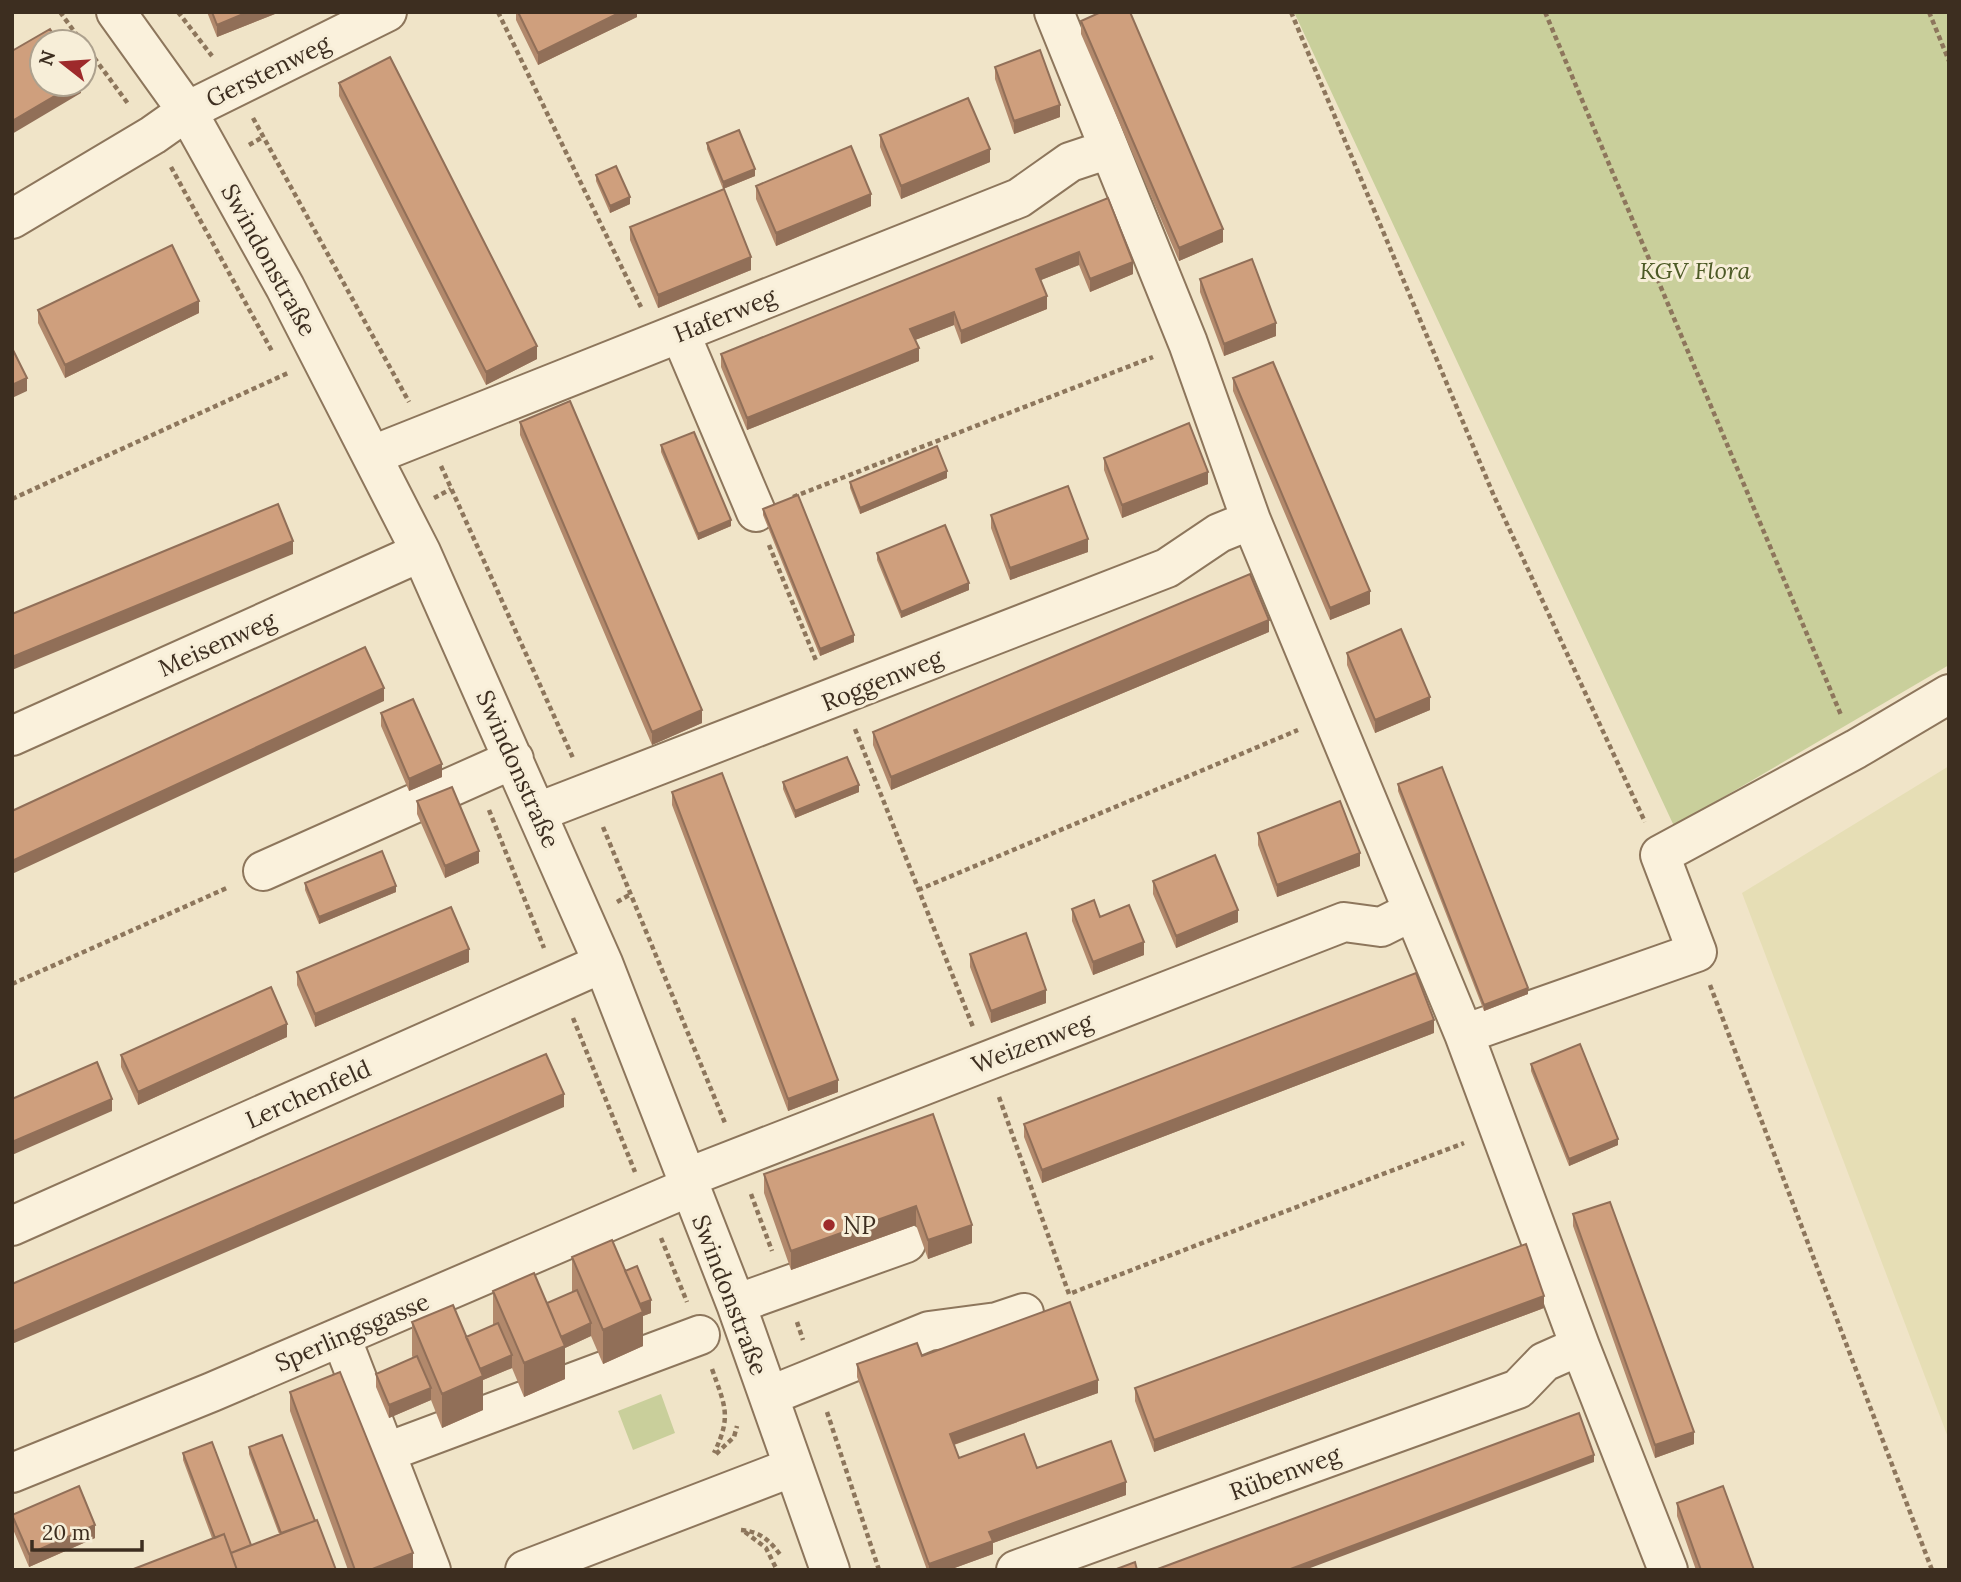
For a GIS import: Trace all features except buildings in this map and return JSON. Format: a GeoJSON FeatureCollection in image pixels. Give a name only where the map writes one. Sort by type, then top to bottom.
{"type":"FeatureCollection","features":[{"type":"Feature","properties":{"kind":"street","name":"Swindonstraße"},"geometry":{"type":"LineString","coordinates":[[116,12],[187,111],[285,287],[421,552],[603,963],[736,1304],[830,1570]]}},
{"type":"Feature","properties":{"kind":"street","name":"Gerstenweg"},"geometry":{"type":"LineString","coordinates":[[12,219],[153,135],[187,111],[387,12]]}},
{"type":"Feature","properties":{"kind":"street"},"geometry":{"type":"LineString","coordinates":[[1054,12],[1188,343],[1235,527],[1332,715],[1397,919],[1464,1034],[1580,1346],[1668,1570]]}},
{"type":"Feature","properties":{"kind":"street","name":"Haferweg"},"geometry":{"type":"LineString","coordinates":[[373,455],[1020,198],[1070,162],[1109,149]]}},
{"type":"Feature","properties":{"kind":"street"},"geometry":{"type":"LineString","coordinates":[[669,337],[756,512]]}},
{"type":"Feature","properties":{"kind":"street","name":"Roggenweg"},"geometry":{"type":"LineString","coordinates":[[538,812],[1167,568],[1235,527]]}},
{"type":"Feature","properties":{"kind":"street","name":"Meisenweg"},"geometry":{"type":"LineString","coordinates":[[12,736],[421,552]]}},
{"type":"Feature","properties":{"kind":"street"},"geometry":{"type":"LineString","coordinates":[[1464,1034],[1697,952],[1660,855],[1856,750],[1949,694]]}},
{"type":"Feature","properties":{"kind":"street"},"geometry":{"type":"LineString","coordinates":[[262,872],[514,759]]}},
{"type":"Feature","properties":{"kind":"street","name":"Weizenweg"},"geometry":{"type":"LineString","coordinates":[[687,1182],[738,1157],[1344,922],[1397,919]]}},
{"type":"Feature","properties":{"kind":"street","name":"Lerchenfeld"},"geometry":{"type":"LineString","coordinates":[[12,1226],[603,963]]}},
{"type":"Feature","properties":{"kind":"street","name":"Sperlingsgasse"},"geometry":{"type":"LineString","coordinates":[[12,1473],[341,1337],[687,1182]]}},
{"type":"Feature","properties":{"kind":"street"},"geometry":{"type":"LineString","coordinates":[[736,1304],[906,1242]]}},
{"type":"Feature","properties":{"kind":"street"},"geometry":{"type":"LineString","coordinates":[[769,1396],[929,1331],[997,1322],[1024,1313]]}},
{"type":"Feature","properties":{"kind":"street"},"geometry":{"type":"LineString","coordinates":[[387,1452],[700,1335]]}},
{"type":"Feature","properties":{"kind":"street"},"geometry":{"type":"LineString","coordinates":[[341,1337],[431,1570]]}},
{"type":"Feature","properties":{"kind":"street","name":"Rübenweg"},"geometry":{"type":"LineString","coordinates":[[1016,1570],[1518,1389],[1544,1362],[1580,1346]]}},
{"type":"Feature","properties":{"kind":"street"},"geometry":{"type":"LineString","coordinates":[[525,1570],[793,1467]]}},
{"type":"Feature","properties":{"kind":"path"},"geometry":{"type":"LineString","coordinates":[[60,12],[72,28]]}},
{"type":"Feature","properties":{"kind":"path"},"geometry":{"type":"LineString","coordinates":[[178,12],[236,87],[426,435],[589,793],[738,1157]]}},
{"type":"Feature","properties":{"kind":"path"},"geometry":{"type":"LineString","coordinates":[[498,12],[669,337]]}},
{"type":"Feature","properties":{"kind":"path"},"geometry":{"type":"LineString","coordinates":[[1291,12],[1494,496],[1660,855]]}},
{"type":"Feature","properties":{"kind":"path"},"geometry":{"type":"LineString","coordinates":[[1545,12],[1856,750]]}},
{"type":"Feature","properties":{"kind":"path"},"geometry":{"type":"LineString","coordinates":[[1929,12],[1949,61]]}},
{"type":"Feature","properties":{"kind":"path"},"geometry":{"type":"LineString","coordinates":[[98,63],[153,135]]}},
{"type":"Feature","properties":{"kind":"path"},"geometry":{"type":"LineString","coordinates":[[1188,343],[756,512],[918,890],[986,1061],[1069,1294],[1499,1130]]}},
{"type":"Feature","properties":{"kind":"path"},"geometry":{"type":"LineString","coordinates":[[12,499],[295,370]]}},
{"type":"Feature","properties":{"kind":"path"},"geometry":{"type":"LineString","coordinates":[[918,890],[1332,715]]}},
{"type":"Feature","properties":{"kind":"path"},"geometry":{"type":"LineString","coordinates":[[12,984],[262,872]]}},
{"type":"Feature","properties":{"kind":"path"},"geometry":{"type":"LineString","coordinates":[[1697,952],[1932,1570]]}},
{"type":"Feature","properties":{"kind":"path"},"geometry":{"type":"LineString","coordinates":[[777,1570],[766,1548],[741,1530],[757,1532],[770,1541],[783,1558]]}},
{"type":"Feature","properties":{"kind":"shaded area"},"geometry":{"type":"Polygon","coordinates":[[[1949,766],[1949,1440],[1742,893],[1949,766]]]}},
{"type":"Feature","properties":{"kind":"green space","name":"KGV Flora"},"geometry":{"type":"Polygon","coordinates":[[[1294,12],[1949,12],[1949,665],[1674,826],[1294,12]]]}},
{"type":"Feature","properties":{"kind":"green space"},"geometry":{"type":"Polygon","coordinates":[[[661,1394],[675,1433],[633,1450],[618,1411],[661,1394]]]}},
{"type":"Feature","properties":{"kind":"place","name":"NP"},"geometry":{"type":"Point","coordinates":[829,1225]}}]}
